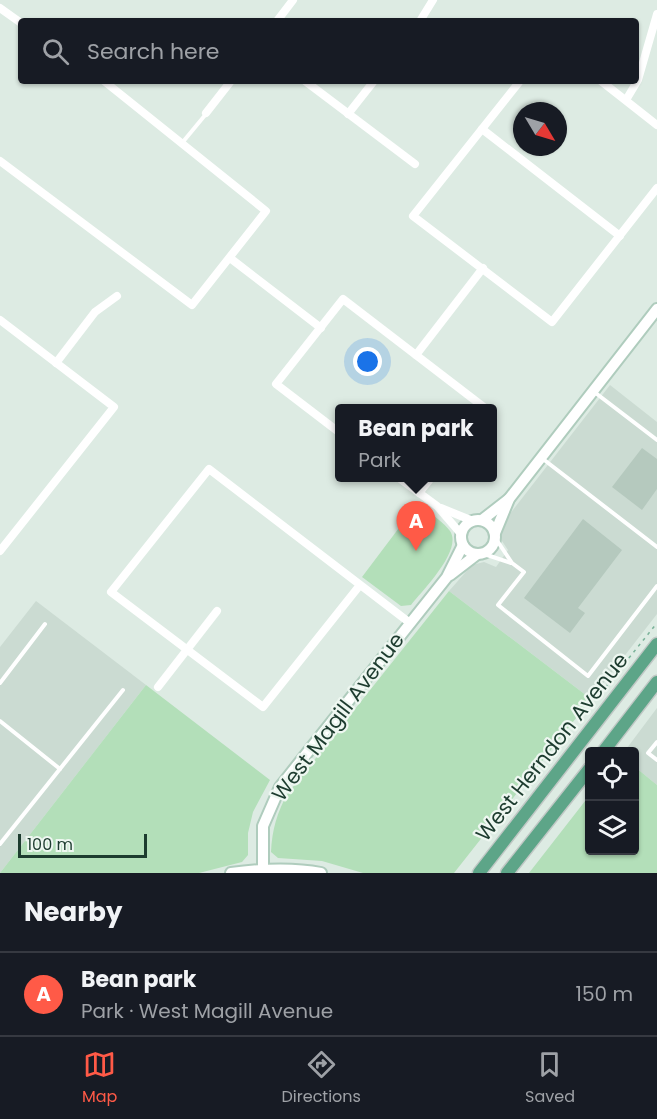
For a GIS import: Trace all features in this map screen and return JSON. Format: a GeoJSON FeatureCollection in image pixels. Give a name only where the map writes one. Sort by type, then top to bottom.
{"type":"FeatureCollection","features":[{"type":"Feature","properties":{"kind":"main road","name":"West Herndon Avenue"},"geometry":{"type":"LineString","coordinates":[[479,873],[657,644]]}},
{"type":"Feature","properties":{"kind":"main road","name":"West Herndon Avenue"},"geometry":{"type":"LineString","coordinates":[[607,747],[657,682]]}},
{"type":"Feature","properties":{"kind":"main road","name":"West Herndon Avenue"},"geometry":{"type":"LineString","coordinates":[[507,873],[585,774]]}},
{"type":"Feature","properties":{"kind":"street"},"geometry":{"type":"LineString","coordinates":[[279,18],[293,0]]}},
{"type":"Feature","properties":{"kind":"street"},"geometry":{"type":"LineString","coordinates":[[422,18],[433,0]]}},
{"type":"Feature","properties":{"kind":"street"},"geometry":{"type":"LineString","coordinates":[[0,8],[18,20]]}},
{"type":"Feature","properties":{"kind":"street"},"geometry":{"type":"LineString","coordinates":[[639,77],[657,14]]}},
{"type":"Feature","properties":{"kind":"street"},"geometry":{"type":"LineString","coordinates":[[0,161],[192,305],[266,211],[108,84]]}},
{"type":"Feature","properties":{"kind":"street"},"geometry":{"type":"LineString","coordinates":[[206,113],[229,84]]}},
{"type":"Feature","properties":{"kind":"street"},"geometry":{"type":"LineString","coordinates":[[309,84],[415,164]]}},
{"type":"Feature","properties":{"kind":"street"},"geometry":{"type":"LineString","coordinates":[[348,114],[372,84]]}},
{"type":"Feature","properties":{"kind":"street"},"geometry":{"type":"LineString","coordinates":[[518,84],[414,216],[552,322],[656,192]]}},
{"type":"Feature","properties":{"kind":"street"},"geometry":{"type":"LineString","coordinates":[[605,84],[657,125]]}},
{"type":"Feature","properties":{"kind":"street"},"geometry":{"type":"LineString","coordinates":[[626,100],[636,84]]}},
{"type":"Feature","properties":{"kind":"street"},"geometry":{"type":"LineString","coordinates":[[482,129],[620,236]]}},
{"type":"Feature","properties":{"kind":"street"},"geometry":{"type":"LineString","coordinates":[[230,258],[321,328]]}},
{"type":"Feature","properties":{"kind":"street"},"geometry":{"type":"LineString","coordinates":[[416,355],[483,268]]}},
{"type":"Feature","properties":{"kind":"street"},"geometry":{"type":"LineString","coordinates":[[56,363],[95,312],[117,296]]}},
{"type":"Feature","properties":{"kind":"street"},"geometry":{"type":"LineString","coordinates":[[335,430],[276,384],[343,299],[480,404]]}},
{"type":"Feature","properties":{"kind":"street"},"geometry":{"type":"LineString","coordinates":[[462,540],[467,524],[477,521],[509,499],[657,309]]}},
{"type":"Feature","properties":{"kind":"street"},"geometry":{"type":"LineString","coordinates":[[0,320],[114,407],[0,551]]}},
{"type":"Feature","properties":{"kind":"street"},"geometry":{"type":"LineString","coordinates":[[360,585],[263,707],[111,592],[209,469],[410,623]]}},
{"type":"Feature","properties":{"kind":"street"},"geometry":{"type":"LineString","coordinates":[[405,482],[437,506],[492,527],[496,536]]}},
{"type":"Feature","properties":{"kind":"street"},"geometry":{"type":"LineString","coordinates":[[419,493],[427,482]]}},
{"type":"Feature","properties":{"kind":"street"},"geometry":{"type":"LineString","coordinates":[[437,506],[468,552],[480,554],[491,549],[509,499]]}},
{"type":"Feature","properties":{"kind":"street","name":"West Magill Avenue"},"geometry":{"type":"LineString","coordinates":[[447,577],[462,540]]}},
{"type":"Feature","properties":{"kind":"street","name":"West Magill Avenue"},"geometry":{"type":"LineString","coordinates":[[263,869],[263,826],[280,787],[447,577],[480,554]]}},
{"type":"Feature","properties":{"kind":"street"},"geometry":{"type":"LineString","coordinates":[[158,687],[217,611]]}},
{"type":"Feature","properties":{"kind":"street"},"geometry":{"type":"LineString","coordinates":[[231,873],[263,869],[303,869],[321,873]]}},
{"type":"Feature","properties":{"kind":"lane"},"geometry":{"type":"LineString","coordinates":[[181,144],[206,113]]}},
{"type":"Feature","properties":{"kind":"lane"},"geometry":{"type":"LineString","coordinates":[[593,391],[657,440]]}},
{"type":"Feature","properties":{"kind":"lane"},"geometry":{"type":"LineString","coordinates":[[542,458],[657,547]]}},
{"type":"Feature","properties":{"kind":"lane"},"geometry":{"type":"LineString","coordinates":[[496,536],[512,563]]}},
{"type":"Feature","properties":{"kind":"lane"},"geometry":{"type":"LineString","coordinates":[[480,554],[512,563],[524,572],[498,605],[588,676],[657,586]]}},
{"type":"Feature","properties":{"kind":"lane"},"geometry":{"type":"LineString","coordinates":[[0,683],[45,624]]}},
{"type":"Feature","properties":{"kind":"lane"},"geometry":{"type":"LineString","coordinates":[[0,844],[123,690]]}},
{"type":"Feature","properties":{"kind":"lane"},"geometry":{"type":"LineString","coordinates":[[0,721],[60,769]]}},
{"type":"Feature","properties":{"kind":"lane"},"geometry":{"type":"LineString","coordinates":[[657,742],[648,753],[657,760]]}},
{"type":"Feature","properties":{"kind":"path"},"geometry":{"type":"LineString","coordinates":[[596,699],[657,622]]}},
{"type":"Feature","properties":{"kind":"shaded area"},"geometry":{"type":"Polygon","coordinates":[[[610,385],[657,422],[657,614],[591,699],[449,591],[472,565],[484,562],[496,567],[508,550],[500,538],[502,524],[610,385]]]}},
{"type":"Feature","properties":{"kind":"shaded area"},"geometry":{"type":"Polygon","coordinates":[[[36,601],[146,685],[0,873],[0,647],[36,601]]]}},
{"type":"Feature","properties":{"kind":"shaded area"},"geometry":{"type":"Polygon","coordinates":[[[657,708],[657,785],[639,770],[639,747],[628,747],[657,708]]]}},
{"type":"Feature","properties":{"kind":"green space"},"geometry":{"type":"Polygon","coordinates":[[[417,504],[447,527],[453,539],[447,559],[440,570],[411,605],[401,606],[362,577],[417,504]]]}},
{"type":"Feature","properties":{"kind":"green space"},"geometry":{"type":"Polygon","coordinates":[[[449,591],[591,699],[454,873],[363,873],[322,861],[278,858],[271,852],[273,836],[278,814],[288,793],[449,591]]]}},
{"type":"Feature","properties":{"kind":"green space"},"geometry":{"type":"Polygon","coordinates":[[[146,685],[270,780],[253,812],[248,833],[248,855],[242,862],[199,873],[0,873],[146,685]]]}},
{"type":"Feature","properties":{"kind":"green space"},"geometry":{"type":"Polygon","coordinates":[[[639,770],[657,785],[657,873],[529,873],[585,801],[585,855],[639,855],[639,770]]]}},
{"type":"Feature","properties":{"kind":"building"},"geometry":{"type":"Polygon","coordinates":[[[642,448],[657,459],[657,489],[642,510],[612,487],[642,448]]]}},
{"type":"Feature","properties":{"kind":"building"},"geometry":{"type":"Polygon","coordinates":[[[583,519],[622,550],[578,608],[585,613],[570,633],[524,598],[583,519]]]}},
{"type":"Feature","properties":{"kind":"place","name":"Bean park"},"geometry":{"type":"Point","coordinates":[416,551]}}]}
